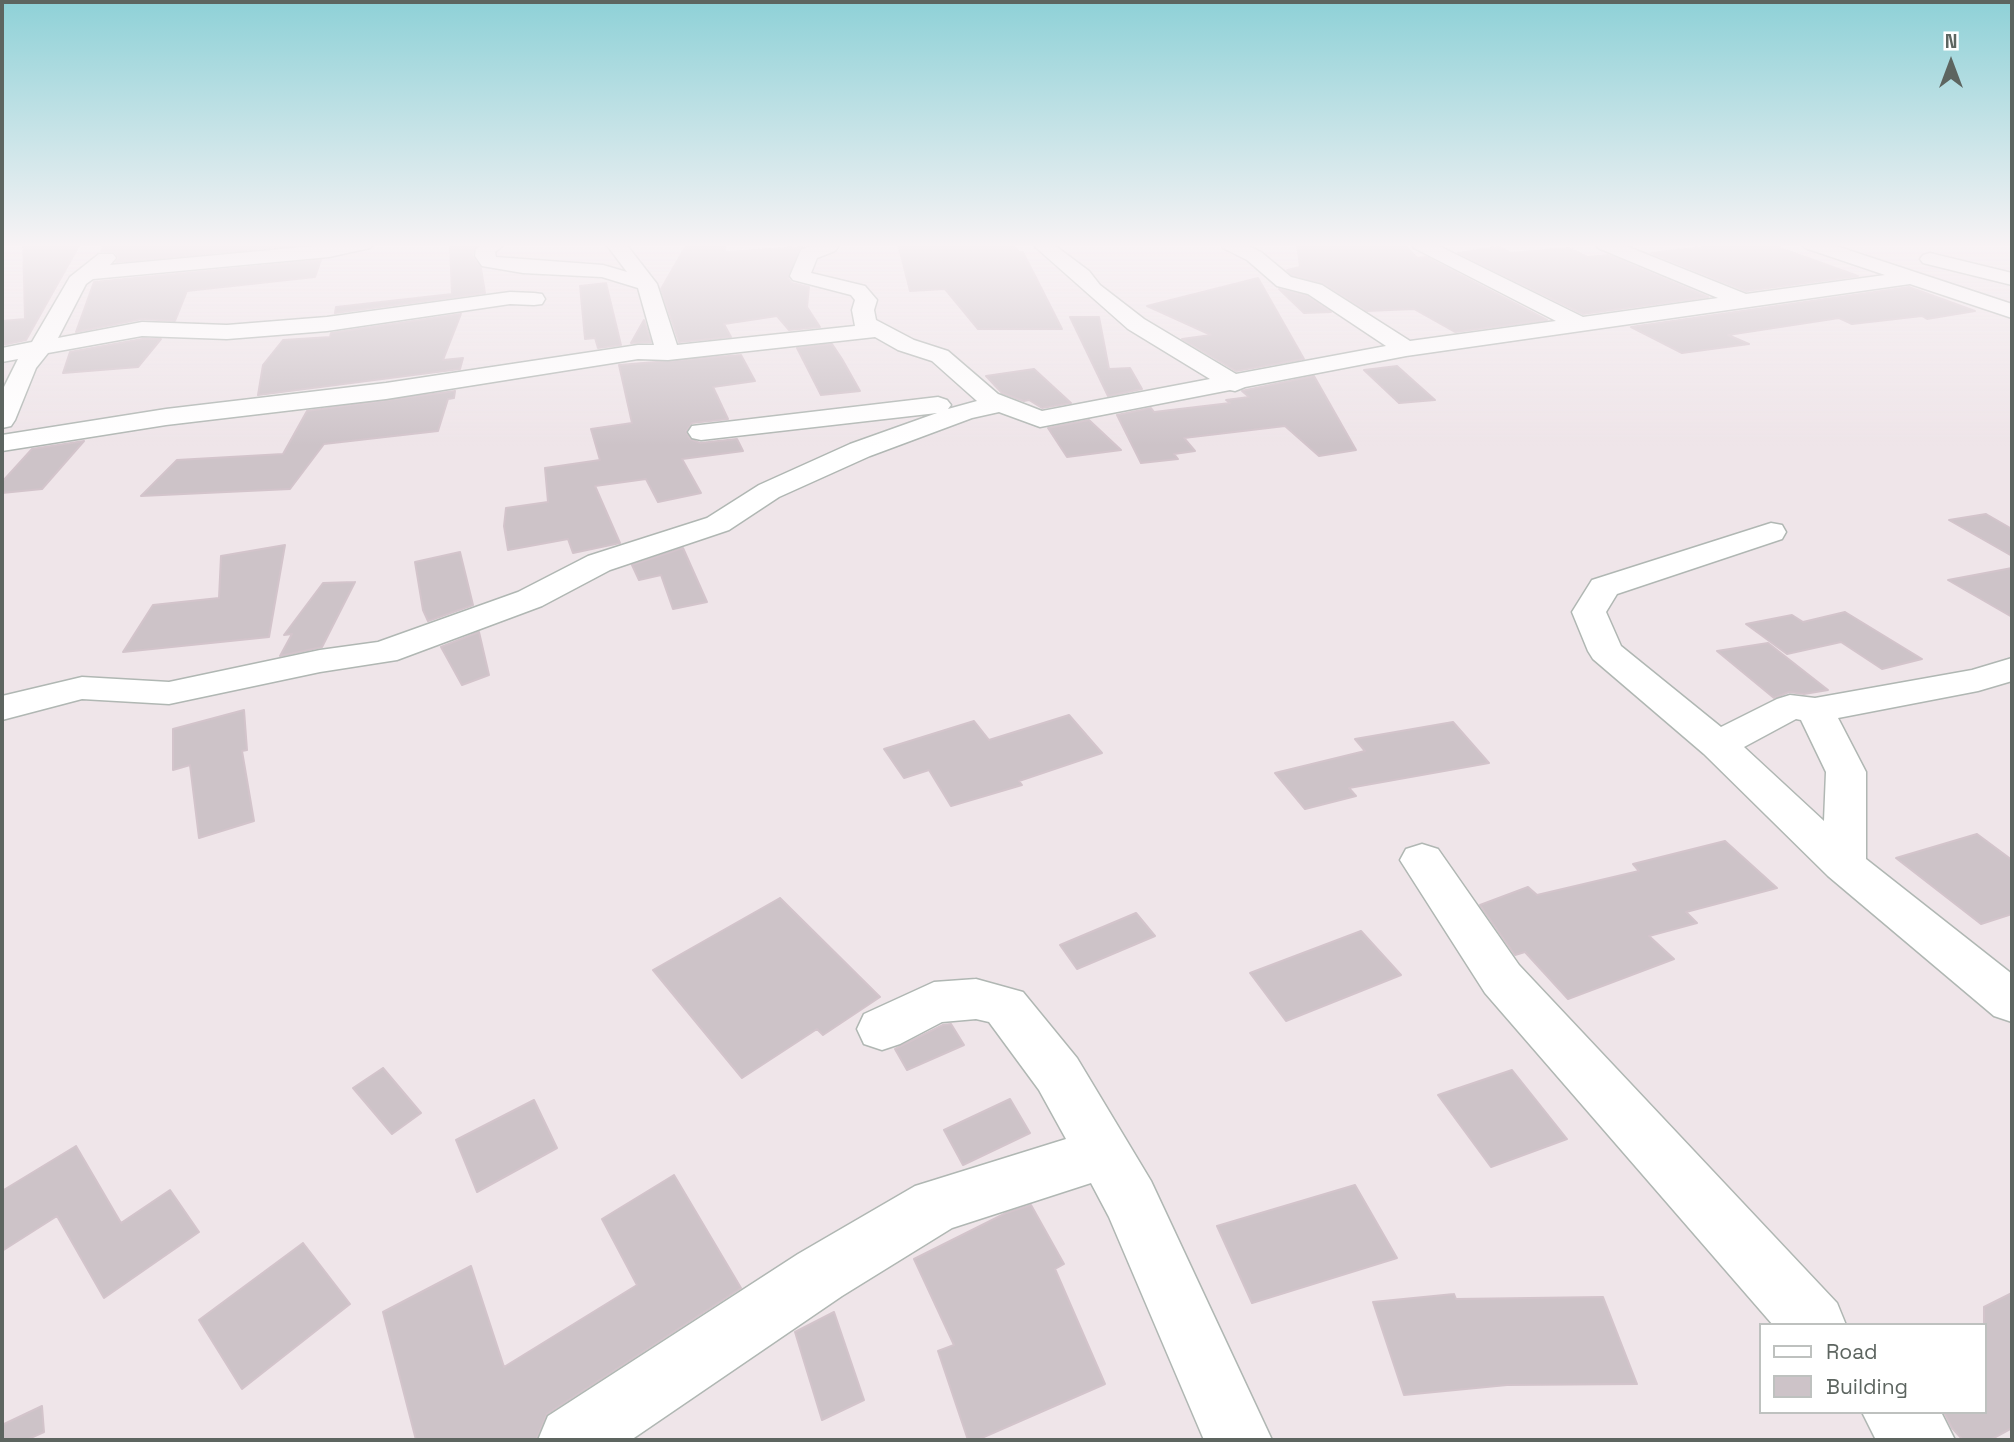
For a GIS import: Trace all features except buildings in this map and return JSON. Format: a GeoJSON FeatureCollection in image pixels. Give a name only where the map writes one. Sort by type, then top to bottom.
{"type":"FeatureCollection","features":[{"type":"Feature","properties":{"kind":"street"},"geometry":{"type":"LineString","coordinates":[[2,420],[25,366],[41,347],[60,311]]}},
{"type":"Feature","properties":{"kind":"street"},"geometry":{"type":"LineString","coordinates":[[2,355],[142,329],[228,332],[420,311]]}},
{"type":"Feature","properties":{"kind":"street"},"geometry":{"type":"LineString","coordinates":[[655,311],[668,353]]}},
{"type":"Feature","properties":{"kind":"street"},"geometry":{"type":"LineString","coordinates":[[863,311],[865,324],[906,345],[940,356],[994,402]]}},
{"type":"Feature","properties":{"kind":"street"},"geometry":{"type":"LineString","coordinates":[[1120,311],[1136,324],[1235,384]]}},
{"type":"Feature","properties":{"kind":"street"},"geometry":{"type":"LineString","coordinates":[[1349,311],[1406,349]]}},
{"type":"Feature","properties":{"kind":"street"},"geometry":{"type":"LineString","coordinates":[[1554,311],[1579,324]]}},
{"type":"Feature","properties":{"kind":"street"},"geometry":{"type":"LineString","coordinates":[[701,432],[994,402],[1020,409],[1040,419],[1235,384],[1406,349],[1665,311]]}},
{"type":"Feature","properties":{"kind":"street"},"geometry":{"type":"LineString","coordinates":[[2,443],[166,417],[386,391],[638,352],[668,353],[879,330]]}},
{"type":"Feature","properties":{"kind":"street"},"geometry":{"type":"LineString","coordinates":[[2,708],[82,688],[169,693],[320,661],[384,652],[530,599],[599,563],[718,524],[769,491],[860,450],[994,402]]}},
{"type":"Feature","properties":{"kind":"street"},"geometry":{"type":"LineString","coordinates":[[2,433],[30,439]]}},
{"type":"Feature","properties":{"kind":"street"},"geometry":{"type":"LineString","coordinates":[[1771,531],[1604,587],[1589,612],[1606,651],[1718,745],[1844,866],[2012,1002]]}},
{"type":"Feature","properties":{"kind":"street"},"geometry":{"type":"LineString","coordinates":[[1718,745],[1790,708],[1815,710],[1978,680],[2012,669]]}},
{"type":"Feature","properties":{"kind":"street"},"geometry":{"type":"LineString","coordinates":[[1815,710],[1846,772],[1844,866]]}},
{"type":"Feature","properties":{"kind":"street"},"geometry":{"type":"LineString","coordinates":[[1422,860],[1502,979],[1813,1323]]}},
{"type":"Feature","properties":{"kind":"street"},"geometry":{"type":"LineString","coordinates":[[882,1028],[934,1002],[976,999],[1005,1006],[1058,1074],[1131,1200],[1238,1440]]}},
{"type":"Feature","properties":{"kind":"street"},"geometry":{"type":"LineString","coordinates":[[572,1440],[820,1275],[936,1206],[1104,1153]]}},
{"type":"Feature","properties":{"kind":"street"},"geometry":{"type":"LineString","coordinates":[[1897,1414],[1921,1440]]}}]}
